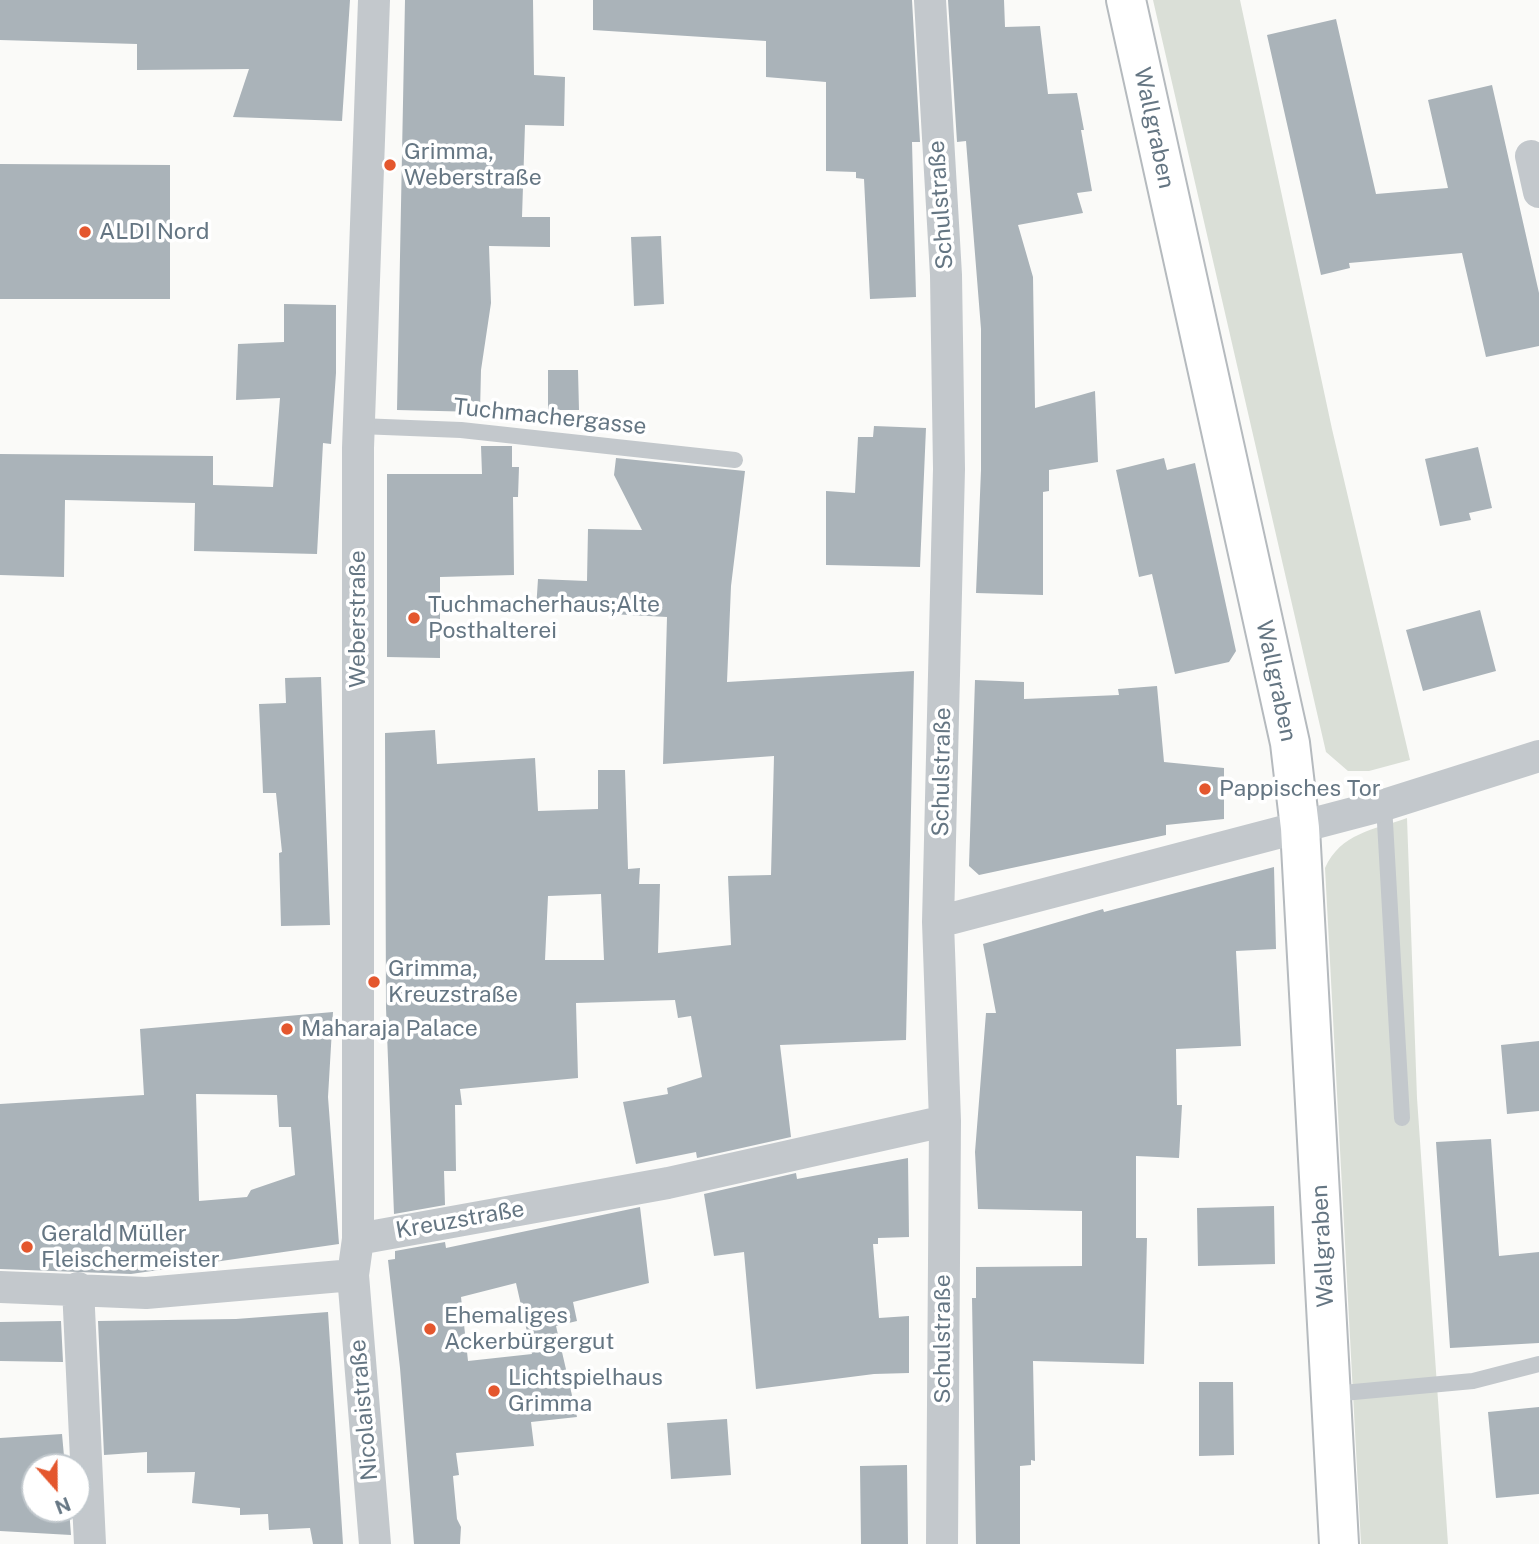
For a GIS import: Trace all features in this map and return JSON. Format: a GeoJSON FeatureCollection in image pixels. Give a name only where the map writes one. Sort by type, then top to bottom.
{"type":"FeatureCollection","features":[{"type":"Feature","properties":{"kind":"main road","name":"Wallgraben"},"geometry":{"type":"LineString","coordinates":[[1126,0],[1287,726],[1300,828],[1339,1544]]}},
{"type":"Feature","properties":{"kind":"street","name":"Weberstraße"},"geometry":{"type":"LineString","coordinates":[[358,1239],[359,426],[374,0]]}},
{"type":"Feature","properties":{"kind":"street","name":"Schulstraße"},"geometry":{"type":"LineString","coordinates":[[930,0],[946,275],[949,470],[938,922],[945,1121],[942,1544]]}},
{"type":"Feature","properties":{"kind":"street"},"geometry":{"type":"LineString","coordinates":[[1531,156],[1539,192]]}},
{"type":"Feature","properties":{"kind":"street"},"geometry":{"type":"LineString","coordinates":[[938,922],[1384,805],[1539,755]]}},
{"type":"Feature","properties":{"kind":"street","name":"Kreuzstraße"},"geometry":{"type":"LineString","coordinates":[[358,1239],[668,1182],[945,1121]]}},
{"type":"Feature","properties":{"kind":"street"},"geometry":{"type":"LineString","coordinates":[[0,1287],[78,1288],[146,1293],[353,1275],[358,1239]]}},
{"type":"Feature","properties":{"kind":"street","name":"Nicolaistraße"},"geometry":{"type":"LineString","coordinates":[[353,1275],[375,1544]]}},
{"type":"Feature","properties":{"kind":"street"},"geometry":{"type":"LineString","coordinates":[[78,1288],[90,1544]]}},
{"type":"Feature","properties":{"kind":"lane","name":"Tuchmachergasse"},"geometry":{"type":"LineString","coordinates":[[359,426],[461,430],[736,460]]}},
{"type":"Feature","properties":{"kind":"lane"},"geometry":{"type":"LineString","coordinates":[[1384,805],[1402,1118]]}},
{"type":"Feature","properties":{"kind":"lane"},"geometry":{"type":"LineString","coordinates":[[1332,1394],[1473,1381],[1539,1364]]}},
{"type":"Feature","properties":{"kind":"shaded area"},"geometry":{"type":"Polygon","coordinates":[[[1153,0],[1240,0],[1332,429],[1410,760],[1369,771],[1348,771],[1326,752],[1153,0]]]}},
{"type":"Feature","properties":{"kind":"shaded area"},"geometry":{"type":"Polygon","coordinates":[[[1407,818],[1417,1098],[1448,1544],[1361,1544],[1325,868],[1332,856],[1349,840],[1407,818]]]}},
{"type":"Feature","properties":{"kind":"building"},"geometry":{"type":"Polygon","coordinates":[[[0,0],[350,0],[342,121],[233,117],[249,69],[137,70],[137,44],[0,40],[0,0]]]}},
{"type":"Feature","properties":{"kind":"building"},"geometry":{"type":"Polygon","coordinates":[[[405,0],[533,0],[534,75],[565,77],[564,126],[525,125],[522,217],[550,217],[550,247],[489,246],[491,303],[481,370],[480,412],[397,410],[405,0]]]}},
{"type":"Feature","properties":{"kind":"building"},"geometry":{"type":"Polygon","coordinates":[[[593,0],[912,0],[920,142],[912,142],[916,297],[870,299],[864,179],[856,178],[856,172],[826,171],[826,82],[766,77],[766,41],[593,30],[593,0]]]}},
{"type":"Feature","properties":{"kind":"building"},"geometry":{"type":"Polygon","coordinates":[[[948,0],[1004,0],[1005,27],[1040,26],[1048,94],[1077,93],[1084,130],[1081,130],[1092,191],[1077,193],[1083,213],[1018,225],[1033,277],[1035,408],[1095,391],[1098,462],[1049,470],[1049,491],[1043,492],[1043,595],[976,593],[981,470],[981,329],[966,141],[957,142],[948,0]]]}},
{"type":"Feature","properties":{"kind":"building"},"geometry":{"type":"Polygon","coordinates":[[[1336,19],[1376,194],[1448,188],[1428,100],[1492,85],[1539,293],[1539,346],[1486,357],[1462,253],[1349,263],[1350,268],[1321,275],[1267,35],[1336,19]]]}},
{"type":"Feature","properties":{"kind":"building","name":"ALDI Nord"},"geometry":{"type":"Polygon","coordinates":[[[0,164],[170,165],[170,299],[0,299],[0,164]]]}},
{"type":"Feature","properties":{"kind":"building"},"geometry":{"type":"Polygon","coordinates":[[[661,236],[664,304],[634,306],[631,237],[661,236]]]}},
{"type":"Feature","properties":{"kind":"building"},"geometry":{"type":"Polygon","coordinates":[[[284,304],[336,305],[336,373],[331,444],[323,443],[317,554],[194,551],[195,503],[65,500],[64,577],[0,575],[0,454],[213,456],[213,485],[273,487],[280,398],[236,400],[238,344],[284,342],[284,304]]]}},
{"type":"Feature","properties":{"kind":"building"},"geometry":{"type":"Polygon","coordinates":[[[548,370],[578,370],[579,410],[548,410],[548,370]]]}},
{"type":"Feature","properties":{"kind":"building"},"geometry":{"type":"Polygon","coordinates":[[[874,426],[926,428],[920,567],[826,565],[826,491],[855,493],[858,437],[873,437],[874,426]]]}},
{"type":"Feature","properties":{"kind":"building"},"geometry":{"type":"Polygon","coordinates":[[[481,446],[512,446],[512,467],[519,467],[518,497],[513,497],[514,575],[440,577],[440,658],[387,657],[387,474],[482,474],[481,446]]]}},
{"type":"Feature","properties":{"kind":"building"},"geometry":{"type":"Polygon","coordinates":[[[1478,447],[1492,508],[1469,513],[1471,520],[1440,526],[1425,459],[1478,447]]]}},
{"type":"Feature","properties":{"kind":"building"},"geometry":{"type":"Polygon","coordinates":[[[616,458],[745,471],[731,586],[727,682],[914,671],[906,1040],[780,1045],[791,1137],[697,1158],[696,1152],[636,1164],[623,1102],[668,1094],[667,1088],[702,1077],[691,1016],[678,1018],[675,1000],[576,1003],[578,1078],[460,1089],[462,1105],[455,1105],[456,1171],[444,1171],[445,1205],[394,1214],[386,1008],[385,733],[435,730],[437,764],[535,758],[538,811],[598,809],[598,770],[625,770],[628,869],[640,868],[639,884],[660,884],[658,953],[731,945],[728,876],[771,875],[774,756],[663,764],[667,617],[536,610],[538,579],[587,581],[588,529],[642,530],[614,475],[616,458]],[[601,894],[548,896],[545,960],[604,960],[601,894]]]}},
{"type":"Feature","properties":{"kind":"building"},"geometry":{"type":"Polygon","coordinates":[[[1164,458],[1167,470],[1195,463],[1236,651],[1229,662],[1175,674],[1152,574],[1139,577],[1116,470],[1164,458]]]}},
{"type":"Feature","properties":{"kind":"building"},"geometry":{"type":"Polygon","coordinates":[[[1480,610],[1496,671],[1423,691],[1406,630],[1480,610]]]}},
{"type":"Feature","properties":{"kind":"building"},"geometry":{"type":"Polygon","coordinates":[[[321,677],[330,925],[281,926],[279,853],[282,852],[276,793],[263,793],[259,704],[286,703],[285,678],[321,677]]]}},
{"type":"Feature","properties":{"kind":"building"},"geometry":{"type":"Polygon","coordinates":[[[975,680],[1024,682],[1024,699],[1119,695],[1118,689],[1157,686],[1164,762],[1224,768],[1224,819],[1166,825],[1166,835],[979,875],[969,866],[975,680]]]}},
{"type":"Feature","properties":{"kind":"building"},"geometry":{"type":"Polygon","coordinates":[[[1274,867],[1276,949],[1236,951],[1241,1046],[1176,1049],[1177,1105],[1182,1105],[1179,1158],[1136,1156],[1136,1238],[1147,1238],[1144,1364],[1033,1361],[1035,1461],[1031,1460],[1031,1465],[1020,1466],[1020,1544],[976,1544],[972,1298],[976,1298],[976,1267],[1082,1266],[1082,1211],[978,1209],[975,1152],[986,1013],[996,1013],[983,944],[1103,909],[1104,912],[1274,867]]]}},
{"type":"Feature","properties":{"kind":"building"},"geometry":{"type":"Polygon","coordinates":[[[333,1012],[328,1097],[339,1244],[131,1274],[0,1269],[0,1104],[144,1095],[140,1029],[333,1012]],[[196,1094],[199,1201],[247,1197],[251,1190],[295,1175],[291,1127],[279,1127],[277,1095],[196,1094]]]}},
{"type":"Feature","properties":{"kind":"building"},"geometry":{"type":"Polygon","coordinates":[[[1539,1041],[1539,1111],[1507,1114],[1501,1045],[1539,1041]]]}},
{"type":"Feature","properties":{"kind":"building"},"geometry":{"type":"Polygon","coordinates":[[[1491,1139],[1499,1256],[1539,1252],[1539,1343],[1450,1348],[1436,1142],[1491,1139]]]}},
{"type":"Feature","properties":{"kind":"building"},"geometry":{"type":"Polygon","coordinates":[[[908,1158],[909,1237],[878,1238],[878,1244],[873,1244],[879,1318],[909,1316],[909,1373],[874,1374],[756,1389],[744,1252],[714,1256],[704,1194],[796,1173],[797,1179],[908,1158]]]}},
{"type":"Feature","properties":{"kind":"building"},"geometry":{"type":"Polygon","coordinates":[[[1274,1206],[1275,1264],[1198,1266],[1197,1208],[1274,1206]]]}},
{"type":"Feature","properties":{"kind":"building"},"geometry":{"type":"Polygon","coordinates":[[[640,1207],[649,1283],[573,1302],[577,1321],[556,1326],[577,1417],[531,1422],[534,1446],[456,1453],[459,1475],[453,1476],[457,1519],[461,1527],[460,1544],[414,1544],[400,1368],[388,1260],[395,1259],[395,1251],[445,1242],[446,1248],[640,1207]],[[516,1283],[461,1297],[468,1361],[532,1354],[516,1283]]]}},
{"type":"Feature","properties":{"kind":"building"},"geometry":{"type":"Polygon","coordinates":[[[328,1312],[343,1544],[313,1544],[310,1528],[269,1530],[268,1514],[240,1515],[240,1508],[192,1503],[195,1472],[147,1473],[147,1452],[104,1455],[98,1321],[236,1319],[328,1312]]]}},
{"type":"Feature","properties":{"kind":"building"},"geometry":{"type":"Polygon","coordinates":[[[61,1321],[63,1362],[0,1361],[0,1322],[61,1321]]]}},
{"type":"Feature","properties":{"kind":"building"},"geometry":{"type":"Polygon","coordinates":[[[1199,1382],[1233,1382],[1234,1455],[1199,1456],[1199,1382]]]}},
{"type":"Feature","properties":{"kind":"building"},"geometry":{"type":"Polygon","coordinates":[[[1539,1407],[1539,1494],[1496,1498],[1488,1412],[1539,1407]]]}},
{"type":"Feature","properties":{"kind":"building"},"geometry":{"type":"Polygon","coordinates":[[[727,1419],[731,1475],[671,1479],[667,1423],[727,1419]]]}},
{"type":"Feature","properties":{"kind":"building"},"geometry":{"type":"Polygon","coordinates":[[[62,1434],[64,1453],[21,1453],[21,1523],[70,1523],[71,1535],[0,1531],[0,1438],[62,1434]]]}},
{"type":"Feature","properties":{"kind":"building"},"geometry":{"type":"Polygon","coordinates":[[[907,1465],[908,1544],[861,1544],[860,1466],[907,1465]]]}},
{"type":"Feature","properties":{"kind":"place","name":"Grimma, Weberstraße"},"geometry":{"type":"Point","coordinates":[390,165]}},
{"type":"Feature","properties":{"kind":"place","name":"ALDI Nord"},"geometry":{"type":"Point","coordinates":[85,232]}},
{"type":"Feature","properties":{"kind":"place","name":"Tuchmacherhaus;Alte Posthalterei"},"geometry":{"type":"Point","coordinates":[414,618]}},
{"type":"Feature","properties":{"kind":"place","name":"Pappisches Tor"},"geometry":{"type":"Point","coordinates":[1205,789]}},
{"type":"Feature","properties":{"kind":"place","name":"Grimma, Kreuzstraße"},"geometry":{"type":"Point","coordinates":[374,982]}},
{"type":"Feature","properties":{"kind":"place","name":"Maharaja Palace"},"geometry":{"type":"Point","coordinates":[287,1029]}},
{"type":"Feature","properties":{"kind":"place","name":"Gerald Müller Fleischermeister"},"geometry":{"type":"Point","coordinates":[27,1247]}},
{"type":"Feature","properties":{"kind":"place","name":"Ehemaliges Ackerbürgergut"},"geometry":{"type":"Point","coordinates":[430,1329]}},
{"type":"Feature","properties":{"kind":"place","name":"Lichtspielhaus Grimma"},"geometry":{"type":"Point","coordinates":[494,1391]}}]}
